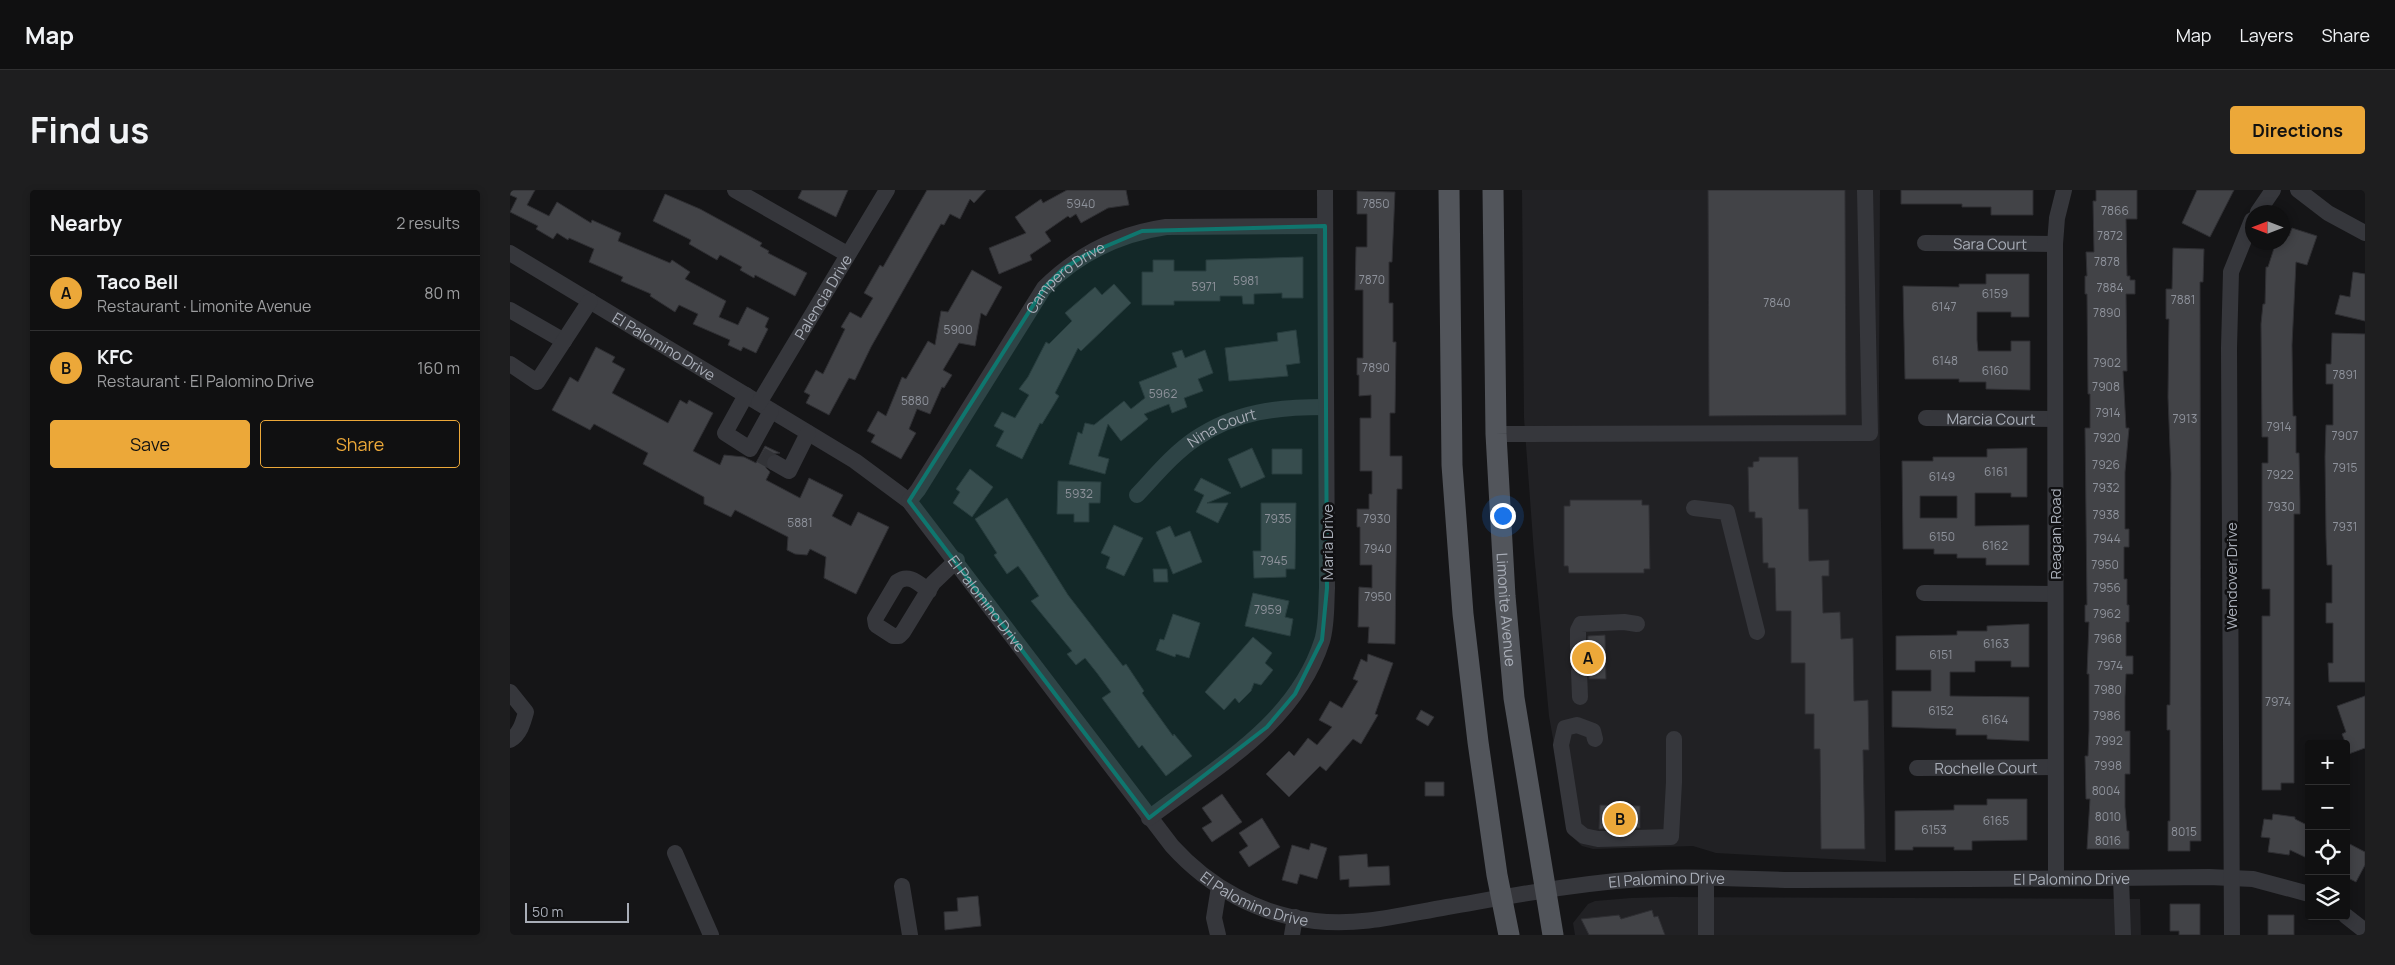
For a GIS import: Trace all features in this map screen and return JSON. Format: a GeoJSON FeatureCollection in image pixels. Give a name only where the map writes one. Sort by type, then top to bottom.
{"type":"FeatureCollection","features":[{"type":"Feature","properties":{"kind":"main road"},"geometry":{"type":"LineString","coordinates":[[1449,190],[1451,426],[1454,510],[1474,716],[1501,898],[1509,935]]}},
{"type":"Feature","properties":{"kind":"main road","name":"Limonite Avenue"},"geometry":{"type":"LineString","coordinates":[[1493,190],[1496,434],[1505,596],[1514,698],[1553,935]]}},
{"type":"Feature","properties":{"kind":"street"},"geometry":{"type":"LineString","coordinates":[[735,190],[847,254]]}},
{"type":"Feature","properties":{"kind":"street","name":"Palencia Drive"},"geometry":{"type":"LineString","coordinates":[[758,403],[887,190]]}},
{"type":"Feature","properties":{"kind":"street","name":"Maria Drive"},"geometry":{"type":"LineString","coordinates":[[1150,818],[1236,754],[1267,727],[1282,711],[1310,668],[1322,640],[1326,614],[1325,190]]}},
{"type":"Feature","properties":{"kind":"street"},"geometry":{"type":"LineString","coordinates":[[1496,434],[1870,433],[1865,190]]}},
{"type":"Feature","properties":{"kind":"street","name":"Reagan Road"},"geometry":{"type":"LineString","coordinates":[[2056,879],[2055,244],[2057,218],[2064,190]]}},
{"type":"Feature","properties":{"kind":"street"},"geometry":{"type":"LineString","coordinates":[[2263,205],[2274,190]]}},
{"type":"Feature","properties":{"kind":"street"},"geometry":{"type":"LineString","coordinates":[[2298,190],[2328,213],[2365,233]]}},
{"type":"Feature","properties":{"kind":"street","name":"Campero Drive"},"geometry":{"type":"LineString","coordinates":[[909,501],[918,490],[1044,288],[1063,269],[1085,255],[1120,238],[1142,231],[1166,228],[1325,226]]}},
{"type":"Feature","properties":{"kind":"street","name":"Wendover Drive"},"geometry":{"type":"LineString","coordinates":[[2232,935],[2229,348],[2231,272],[2245,237]]}},
{"type":"Feature","properties":{"kind":"street","name":"Sara Court"},"geometry":{"type":"LineString","coordinates":[[1925,243],[2055,244]]}},
{"type":"Feature","properties":{"kind":"street","name":"El Palomino Drive"},"geometry":{"type":"LineString","coordinates":[[510,252],[855,461],[909,501],[957,560],[1150,818],[1184,859],[1219,887],[1256,906],[1295,917],[1347,924],[1367,923],[1501,898],[1658,878],[1795,880],[2232,878],[2261,880],[2305,893]]}},
{"type":"Feature","properties":{"kind":"street"},"geometry":{"type":"LineString","coordinates":[[510,364],[537,382],[590,301]]}},
{"type":"Feature","properties":{"kind":"street"},"geometry":{"type":"LineString","coordinates":[[510,310],[564,341]]}},
{"type":"Feature","properties":{"kind":"street"},"geometry":{"type":"LineString","coordinates":[[758,403],[755,452],[725,433],[758,403]]}},
{"type":"Feature","properties":{"kind":"street","name":"Nina Court"},"geometry":{"type":"LineString","coordinates":[[1137,495],[1194,440],[1219,425],[1244,414],[1266,409],[1326,407]]}},
{"type":"Feature","properties":{"kind":"street","name":"Marcia Court"},"geometry":{"type":"LineString","coordinates":[[1926,418],[2055,419]]}},
{"type":"Feature","properties":{"kind":"street"},"geometry":{"type":"LineString","coordinates":[[775,463],[789,471],[808,433]]}},
{"type":"Feature","properties":{"kind":"street"},"geometry":{"type":"LineString","coordinates":[[1694,508],[1727,512],[1757,632]]}},
{"type":"Feature","properties":{"kind":"street"},"geometry":{"type":"LineString","coordinates":[[929,590],[933,583],[957,560]]}},
{"type":"Feature","properties":{"kind":"street"},"geometry":{"type":"LineString","coordinates":[[1924,593],[2055,594]]}},
{"type":"Feature","properties":{"kind":"street"},"geometry":{"type":"LineString","coordinates":[[1578,646],[1578,630],[1581,624],[1624,622],[1637,624]]}},
{"type":"Feature","properties":{"kind":"street"},"geometry":{"type":"LineString","coordinates":[[1579,671],[1580,697]]}},
{"type":"Feature","properties":{"kind":"street"},"geometry":{"type":"LineString","coordinates":[[510,692],[526,712],[522,725],[515,737],[510,740]]}},
{"type":"Feature","properties":{"kind":"street"},"geometry":{"type":"LineString","coordinates":[[1595,739],[1593,731],[1577,725],[1565,728],[1561,745],[1574,828],[1584,836],[1598,839],[1671,837],[1674,739]]}},
{"type":"Feature","properties":{"kind":"street","name":"Rochelle Court"},"geometry":{"type":"LineString","coordinates":[[1917,768],[2056,767]]}},
{"type":"Feature","properties":{"kind":"street"},"geometry":{"type":"LineString","coordinates":[[675,854],[711,935]]}},
{"type":"Feature","properties":{"kind":"street"},"geometry":{"type":"LineString","coordinates":[[1706,878],[1706,935]]}},
{"type":"Feature","properties":{"kind":"street"},"geometry":{"type":"LineString","coordinates":[[2121,878],[2123,935]]}},
{"type":"Feature","properties":{"kind":"street"},"geometry":{"type":"LineString","coordinates":[[902,886],[910,935]]}},
{"type":"Feature","properties":{"kind":"street"},"geometry":{"type":"LineString","coordinates":[[1218,935],[1214,918],[1219,887]]}},
{"type":"Feature","properties":{"kind":"street"},"geometry":{"type":"LineString","coordinates":[[1292,935],[1295,917]]}},
{"type":"Feature","properties":{"kind":"street"},"geometry":{"type":"LineString","coordinates":[[2350,919],[2365,931]]}},
{"type":"Feature","properties":{"kind":"highlighted area"},"geometry":{"type":"Polygon","coordinates":[[[1325,226],[1327,588],[1322,640],[1295,694],[1267,727],[1149,818],[909,501],[1044,288],[1063,269],[1085,255],[1142,231],[1325,226]]]}},
{"type":"Feature","properties":{"kind":"shaded area"},"geometry":{"type":"Polygon","coordinates":[[[1522,190],[1880,190],[1879,387],[1886,862],[1716,853],[1693,846],[1593,849],[1582,846],[1570,835],[1549,716],[1534,553],[1524,418],[1522,190]]]}},
{"type":"Feature","properties":{"kind":"shaded area"},"geometry":{"type":"Polygon","coordinates":[[[1670,897],[2140,899],[2141,935],[1575,935],[1573,923],[1588,904],[1595,901],[1670,897]]]}},
{"type":"Feature","properties":{"kind":"building"},"geometry":{"type":"Polygon","coordinates":[[[510,190],[535,190],[527,205],[549,216],[557,202],[591,223],[592,220],[621,233],[618,241],[670,263],[672,260],[690,272],[685,279],[726,301],[719,317],[738,325],[747,307],[769,318],[765,327],[768,329],[756,353],[743,347],[741,351],[728,345],[730,340],[693,324],[698,314],[679,305],[675,312],[650,296],[651,294],[621,281],[623,277],[589,262],[594,249],[569,238],[568,240],[557,233],[553,239],[536,229],[538,226],[510,212],[517,198],[510,195],[510,190]]]}},
{"type":"Feature","properties":{"kind":"building"},"geometry":{"type":"Polygon","coordinates":[[[802,190],[848,190],[836,217],[798,198],[802,190]]]}},
{"type":"Feature","properties":{"kind":"building"},"geometry":{"type":"Polygon","coordinates":[[[927,190],[986,190],[974,203],[970,199],[960,219],[950,214],[944,225],[941,224],[871,347],[855,380],[849,378],[829,415],[806,403],[810,395],[804,392],[816,370],[823,374],[845,329],[841,327],[850,312],[861,318],[873,298],[864,293],[880,265],[883,267],[927,190]]]}},
{"type":"Feature","properties":{"kind":"building"},"geometry":{"type":"Polygon","coordinates":[[[1067,190],[1126,190],[1129,205],[1108,208],[1081,223],[1076,214],[1070,218],[1068,216],[1045,232],[1051,241],[1030,255],[1032,260],[999,274],[989,248],[1026,233],[1015,217],[1041,199],[1043,203],[1067,190]]]}},
{"type":"Feature","properties":{"kind":"building"},"geometry":{"type":"Polygon","coordinates":[[[1708,190],[1845,190],[1846,415],[1709,416],[1708,190]]]}},
{"type":"Feature","properties":{"kind":"building"},"geometry":{"type":"Polygon","coordinates":[[[1901,190],[2033,190],[2033,215],[1991,215],[1991,207],[1962,207],[1962,204],[1901,204],[1901,190]]]}},
{"type":"Feature","properties":{"kind":"building"},"geometry":{"type":"Polygon","coordinates":[[[2096,190],[2137,190],[2137,219],[2126,219],[2127,276],[2130,276],[2130,280],[2135,280],[2135,294],[2126,294],[2127,371],[2123,371],[2126,428],[2129,428],[2125,472],[2125,529],[2129,529],[2129,547],[2124,547],[2124,579],[2127,579],[2127,605],[2129,605],[2129,622],[2126,622],[2126,656],[2133,656],[2133,674],[2126,674],[2125,697],[2125,731],[2130,731],[2130,774],[2125,774],[2125,807],[2127,831],[2129,831],[2129,849],[2087,849],[2090,799],[2086,799],[2085,756],[2088,756],[2089,731],[2089,674],[2087,674],[2089,622],[2085,622],[2085,605],[2087,605],[2085,428],[2090,428],[2090,394],[2088,394],[2087,294],[2085,294],[2085,276],[2087,276],[2086,252],[2094,252],[2093,201],[2096,201],[2096,190]]]}},
{"type":"Feature","properties":{"kind":"building"},"geometry":{"type":"Polygon","coordinates":[[[2197,190],[2234,190],[2210,237],[2182,223],[2197,190]]]}},
{"type":"Feature","properties":{"kind":"building"},"geometry":{"type":"Polygon","coordinates":[[[1357,191],[1395,192],[1392,262],[1389,262],[1389,303],[1393,303],[1393,342],[1396,342],[1395,413],[1390,413],[1390,456],[1402,456],[1402,489],[1397,489],[1395,644],[1368,643],[1369,627],[1358,627],[1359,587],[1372,588],[1372,565],[1360,565],[1360,527],[1357,527],[1357,509],[1369,509],[1369,494],[1372,494],[1372,471],[1360,471],[1360,418],[1371,418],[1371,395],[1359,396],[1359,375],[1357,375],[1357,358],[1363,358],[1363,290],[1355,290],[1356,247],[1367,247],[1367,214],[1357,214],[1357,191]]]}},
{"type":"Feature","properties":{"kind":"building"},"geometry":{"type":"Polygon","coordinates":[[[665,194],[700,209],[762,243],[760,246],[769,251],[768,253],[807,273],[795,296],[755,275],[754,278],[740,270],[742,267],[720,255],[717,260],[689,244],[691,240],[653,221],[665,194]]]}},
{"type":"Feature","properties":{"kind":"building"},"geometry":{"type":"Polygon","coordinates":[[[2292,228],[2317,236],[2307,265],[2296,262],[2292,345],[2293,416],[2296,416],[2296,453],[2299,453],[2300,501],[2300,514],[2294,514],[2294,783],[2281,783],[2281,790],[2262,790],[2262,616],[2270,616],[2270,589],[2262,589],[2262,463],[2268,463],[2268,437],[2262,437],[2261,324],[2263,304],[2265,304],[2266,267],[2268,267],[2273,250],[2290,250],[2290,233],[2292,228]]]}},
{"type":"Feature","properties":{"kind":"building"},"geometry":{"type":"Polygon","coordinates":[[[2173,248],[2204,249],[2203,282],[2200,282],[2201,841],[2190,841],[2190,851],[2168,851],[2168,821],[2170,821],[2170,730],[2167,730],[2167,705],[2170,705],[2171,473],[2168,397],[2169,319],[2166,319],[2166,289],[2172,289],[2173,248]]]}},
{"type":"Feature","properties":{"kind":"building"},"geometry":{"type":"Polygon","coordinates":[[[1303,257],[1303,298],[1282,298],[1282,293],[1254,294],[1254,304],[1243,304],[1242,296],[1220,296],[1220,301],[1174,301],[1174,305],[1142,305],[1142,272],[1153,272],[1153,260],[1174,260],[1174,271],[1206,271],[1206,260],[1303,257]]]}},
{"type":"Feature","properties":{"kind":"building"},"geometry":{"type":"Polygon","coordinates":[[[972,270],[1002,287],[986,316],[981,313],[975,346],[959,343],[943,370],[952,375],[944,388],[942,387],[930,414],[917,409],[909,429],[916,433],[901,459],[871,442],[875,435],[867,431],[878,411],[886,416],[902,377],[906,379],[928,341],[935,345],[941,311],[948,312],[972,270]]]}},
{"type":"Feature","properties":{"kind":"building"},"geometry":{"type":"Polygon","coordinates":[[[2353,272],[2365,274],[2365,321],[2335,314],[2340,295],[2350,297],[2353,272]]]}},
{"type":"Feature","properties":{"kind":"building"},"geometry":{"type":"Polygon","coordinates":[[[1986,274],[2029,274],[2029,317],[2011,317],[2011,312],[1977,312],[1977,340],[1978,351],[2011,351],[2011,341],[2030,341],[2030,390],[1986,389],[1986,382],[1959,382],[1959,379],[1905,379],[1903,286],[1959,287],[1959,284],[1986,284],[1986,274]]]}},
{"type":"Feature","properties":{"kind":"building"},"geometry":{"type":"Polygon","coordinates":[[[1114,284],[1131,303],[1081,351],[1078,348],[1055,393],[1059,396],[1042,424],[1040,423],[1022,459],[996,446],[1004,431],[994,426],[1002,412],[1015,418],[1029,395],[1019,389],[1028,377],[1046,342],[1049,344],[1072,321],[1065,313],[1095,287],[1102,295],[1114,284]]]}},
{"type":"Feature","properties":{"kind":"building"},"geometry":{"type":"Polygon","coordinates":[[[1296,330],[1300,363],[1286,365],[1288,376],[1229,381],[1225,348],[1278,341],[1277,333],[1296,330]]]}},
{"type":"Feature","properties":{"kind":"building"},"geometry":{"type":"Polygon","coordinates":[[[2332,333],[2365,334],[2365,682],[2329,682],[2328,663],[2333,663],[2333,623],[2326,623],[2326,603],[2332,603],[2332,565],[2327,565],[2325,457],[2326,425],[2333,425],[2333,384],[2326,384],[2326,364],[2331,364],[2332,333]]]}},
{"type":"Feature","properties":{"kind":"building"},"geometry":{"type":"Polygon","coordinates":[[[596,347],[615,357],[612,362],[625,369],[612,393],[668,423],[680,400],[687,404],[689,400],[713,413],[693,451],[720,465],[724,455],[744,457],[756,463],[765,446],[780,453],[770,454],[766,458],[766,468],[770,472],[766,480],[800,498],[809,478],[843,495],[832,516],[851,526],[858,512],[889,527],[856,594],[824,578],[826,557],[810,549],[807,555],[795,554],[787,550],[788,537],[735,510],[731,517],[704,504],[704,497],[643,464],[648,453],[594,424],[590,430],[552,410],[570,377],[578,382],[596,347]]]}},
{"type":"Feature","properties":{"kind":"building"},"geometry":{"type":"Polygon","coordinates":[[[1182,350],[1185,358],[1205,350],[1213,373],[1198,379],[1203,391],[1184,398],[1187,407],[1172,413],[1169,404],[1144,414],[1148,419],[1121,441],[1108,424],[1098,456],[1109,459],[1105,474],[1069,464],[1078,432],[1082,434],[1085,423],[1094,425],[1124,401],[1131,409],[1145,398],[1139,382],[1177,367],[1172,353],[1182,350]]]}},
{"type":"Feature","properties":{"kind":"building"},"geometry":{"type":"Polygon","coordinates":[[[1252,448],[1265,477],[1241,488],[1228,459],[1252,448]]]}},
{"type":"Feature","properties":{"kind":"building"},"geometry":{"type":"Polygon","coordinates":[[[2027,448],[2027,497],[2011,497],[2011,493],[1975,493],[1975,526],[2029,525],[2029,565],[1986,565],[1986,558],[1957,558],[1957,554],[1934,554],[1934,549],[1903,549],[1902,461],[1933,461],[1933,457],[1987,457],[1987,449],[2027,448]],[[1920,496],[1920,518],[1957,518],[1957,496],[1920,496]]]}},
{"type":"Feature","properties":{"kind":"building"},"geometry":{"type":"Polygon","coordinates":[[[1272,449],[1302,449],[1302,474],[1272,474],[1272,449]]]}},
{"type":"Feature","properties":{"kind":"building"},"geometry":{"type":"Polygon","coordinates":[[[1759,457],[1798,457],[1799,509],[1808,509],[1809,561],[1829,560],[1829,576],[1822,576],[1823,613],[1840,612],[1841,639],[1853,638],[1854,701],[1868,700],[1869,750],[1863,750],[1865,849],[1821,849],[1820,749],[1814,749],[1814,714],[1805,714],[1805,663],[1791,663],[1791,611],[1776,611],[1775,568],[1768,568],[1768,563],[1763,563],[1762,518],[1755,518],[1755,512],[1749,512],[1748,467],[1753,467],[1753,462],[1759,461],[1759,457]]]}},
{"type":"Feature","properties":{"kind":"building"},"geometry":{"type":"Polygon","coordinates":[[[970,469],[993,487],[972,517],[953,503],[960,492],[956,489],[970,469]]]}},
{"type":"Feature","properties":{"kind":"building"},"geometry":{"type":"Polygon","coordinates":[[[1201,478],[1231,493],[1207,503],[1228,503],[1218,523],[1196,512],[1204,495],[1194,490],[1201,478]]]}},
{"type":"Feature","properties":{"kind":"building"},"geometry":{"type":"Polygon","coordinates":[[[1058,481],[1101,482],[1100,503],[1089,503],[1089,522],[1074,522],[1074,514],[1057,514],[1058,481]]]}},
{"type":"Feature","properties":{"kind":"building"},"geometry":{"type":"Polygon","coordinates":[[[1007,498],[1068,595],[1123,666],[1126,664],[1144,691],[1142,693],[1173,736],[1174,734],[1192,756],[1166,776],[1142,745],[1139,748],[1102,698],[1111,692],[1085,658],[1076,665],[1067,654],[1072,651],[1031,601],[1039,596],[1018,566],[1007,574],[994,555],[997,553],[975,519],[1007,498]]]}},
{"type":"Feature","properties":{"kind":"building"},"geometry":{"type":"Polygon","coordinates":[[[1570,500],[1642,500],[1642,505],[1649,505],[1650,569],[1644,569],[1644,573],[1569,573],[1568,566],[1564,566],[1564,506],[1570,506],[1570,500]]]}},
{"type":"Feature","properties":{"kind":"building"},"geometry":{"type":"Polygon","coordinates":[[[1261,503],[1296,503],[1295,569],[1286,569],[1286,577],[1254,578],[1253,551],[1261,551],[1261,503]]]}},
{"type":"Feature","properties":{"kind":"building"},"geometry":{"type":"Polygon","coordinates":[[[1114,525],[1143,538],[1124,576],[1106,568],[1110,557],[1101,553],[1114,525]]]}},
{"type":"Feature","properties":{"kind":"building"},"geometry":{"type":"Polygon","coordinates":[[[1170,526],[1175,537],[1190,531],[1202,562],[1173,574],[1156,532],[1170,526]]]}},
{"type":"Feature","properties":{"kind":"building"},"geometry":{"type":"Polygon","coordinates":[[[1153,569],[1167,569],[1168,582],[1154,582],[1153,569]]]}},
{"type":"Feature","properties":{"kind":"building"},"geometry":{"type":"Polygon","coordinates":[[[1253,593],[1289,601],[1285,617],[1293,619],[1290,636],[1245,626],[1253,593]]]}},
{"type":"Feature","properties":{"kind":"building"},"geometry":{"type":"Polygon","coordinates":[[[1173,614],[1200,623],[1189,658],[1176,654],[1175,657],[1156,650],[1160,639],[1164,640],[1173,614]]]}},
{"type":"Feature","properties":{"kind":"building"},"geometry":{"type":"Polygon","coordinates":[[[2029,624],[2029,667],[2011,667],[2011,661],[1975,661],[1975,672],[1950,672],[1950,696],[2029,697],[2029,741],[1987,739],[1987,735],[1956,735],[1956,729],[1892,727],[1892,691],[1931,691],[1931,670],[1896,670],[1896,636],[1957,635],[1957,631],[1987,631],[1987,626],[2029,624]]]}},
{"type":"Feature","properties":{"kind":"building"},"geometry":{"type":"Polygon","coordinates":[[[1605,635],[1606,679],[1589,679],[1588,666],[1584,662],[1578,661],[1571,665],[1571,652],[1578,656],[1583,655],[1587,651],[1588,636],[1605,635]]]}},
{"type":"Feature","properties":{"kind":"building"},"geometry":{"type":"Polygon","coordinates":[[[1253,637],[1272,653],[1265,663],[1273,670],[1261,685],[1254,683],[1251,691],[1239,703],[1235,698],[1224,710],[1205,692],[1253,637]]]}},
{"type":"Feature","properties":{"kind":"building"},"geometry":{"type":"Polygon","coordinates":[[[1368,654],[1393,663],[1375,714],[1378,715],[1361,744],[1353,739],[1326,771],[1320,766],[1289,797],[1266,774],[1289,751],[1294,756],[1308,738],[1317,745],[1332,727],[1319,720],[1330,701],[1342,708],[1358,681],[1353,679],[1361,659],[1367,662],[1368,654]]]}},
{"type":"Feature","properties":{"kind":"building"},"geometry":{"type":"Polygon","coordinates":[[[2365,696],[2365,748],[2350,754],[2350,740],[2344,740],[2342,734],[2346,732],[2337,706],[2365,696]]]}},
{"type":"Feature","properties":{"kind":"building"},"geometry":{"type":"Polygon","coordinates":[[[1421,710],[1434,717],[1428,726],[1416,719],[1421,710]]]}},
{"type":"Feature","properties":{"kind":"building"},"geometry":{"type":"Polygon","coordinates":[[[1425,782],[1444,782],[1444,796],[1425,796],[1425,782]]]}},
{"type":"Feature","properties":{"kind":"building"},"geometry":{"type":"Polygon","coordinates":[[[1222,794],[1242,822],[1212,842],[1202,828],[1212,822],[1202,808],[1222,794]]]}},
{"type":"Feature","properties":{"kind":"building"},"geometry":{"type":"Polygon","coordinates":[[[1987,799],[2027,799],[2027,840],[1972,841],[1972,850],[1954,850],[1954,847],[1913,847],[1913,850],[1895,850],[1895,811],[1954,810],[1954,805],[1987,805],[1987,799]]]}},
{"type":"Feature","properties":{"kind":"building"},"geometry":{"type":"Polygon","coordinates":[[[1600,805],[1640,806],[1640,828],[1599,829],[1600,805]]]}},
{"type":"Feature","properties":{"kind":"building"},"geometry":{"type":"Polygon","coordinates":[[[2273,814],[2295,817],[2295,819],[2305,824],[2305,857],[2290,850],[2289,855],[2268,852],[2270,838],[2261,837],[2264,819],[2272,820],[2273,814]]]}},
{"type":"Feature","properties":{"kind":"building"},"geometry":{"type":"Polygon","coordinates":[[[1262,818],[1280,847],[1249,867],[1239,852],[1248,846],[1239,833],[1262,818]]]}},
{"type":"Feature","properties":{"kind":"building"},"geometry":{"type":"Polygon","coordinates":[[[1311,843],[1327,848],[1317,879],[1300,874],[1297,884],[1282,880],[1292,845],[1309,850],[1311,843]]]}},
{"type":"Feature","properties":{"kind":"building"},"geometry":{"type":"Polygon","coordinates":[[[2350,844],[2365,852],[2365,865],[2356,882],[2350,879],[2350,844]]]}},
{"type":"Feature","properties":{"kind":"building"},"geometry":{"type":"Polygon","coordinates":[[[1367,854],[1368,867],[1389,866],[1390,885],[1349,887],[1349,879],[1340,880],[1339,856],[1367,854]]]}},
{"type":"Feature","properties":{"kind":"building"},"geometry":{"type":"Polygon","coordinates":[[[978,896],[981,926],[945,930],[944,912],[958,911],[957,898],[978,896]]]}},
{"type":"Feature","properties":{"kind":"building"},"geometry":{"type":"Polygon","coordinates":[[[2170,904],[2200,904],[2200,935],[2179,935],[2179,931],[2170,931],[2170,904]]]}},
{"type":"Feature","properties":{"kind":"building"},"geometry":{"type":"Polygon","coordinates":[[[1652,910],[1654,917],[1658,916],[1665,935],[1589,935],[1581,919],[1619,915],[1621,919],[1652,910]]]}},
{"type":"Feature","properties":{"kind":"building"},"geometry":{"type":"Polygon","coordinates":[[[2268,915],[2294,915],[2294,935],[2268,935],[2268,915]]]}},
{"type":"Feature","properties":{"kind":"tunnel"},"geometry":{"type":"LineString","coordinates":[[761,455],[775,463]]}},
{"type":"Feature","properties":{"kind":"tunnel"},"geometry":{"type":"LineString","coordinates":[[1578,646],[1579,671]]}},
{"type":"Feature","properties":{"kind":"place","name":"Taco Bell"},"geometry":{"type":"Point","coordinates":[1588,658]}},
{"type":"Feature","properties":{"kind":"place","name":"KFC"},"geometry":{"type":"Point","coordinates":[1620,819]}}]}
